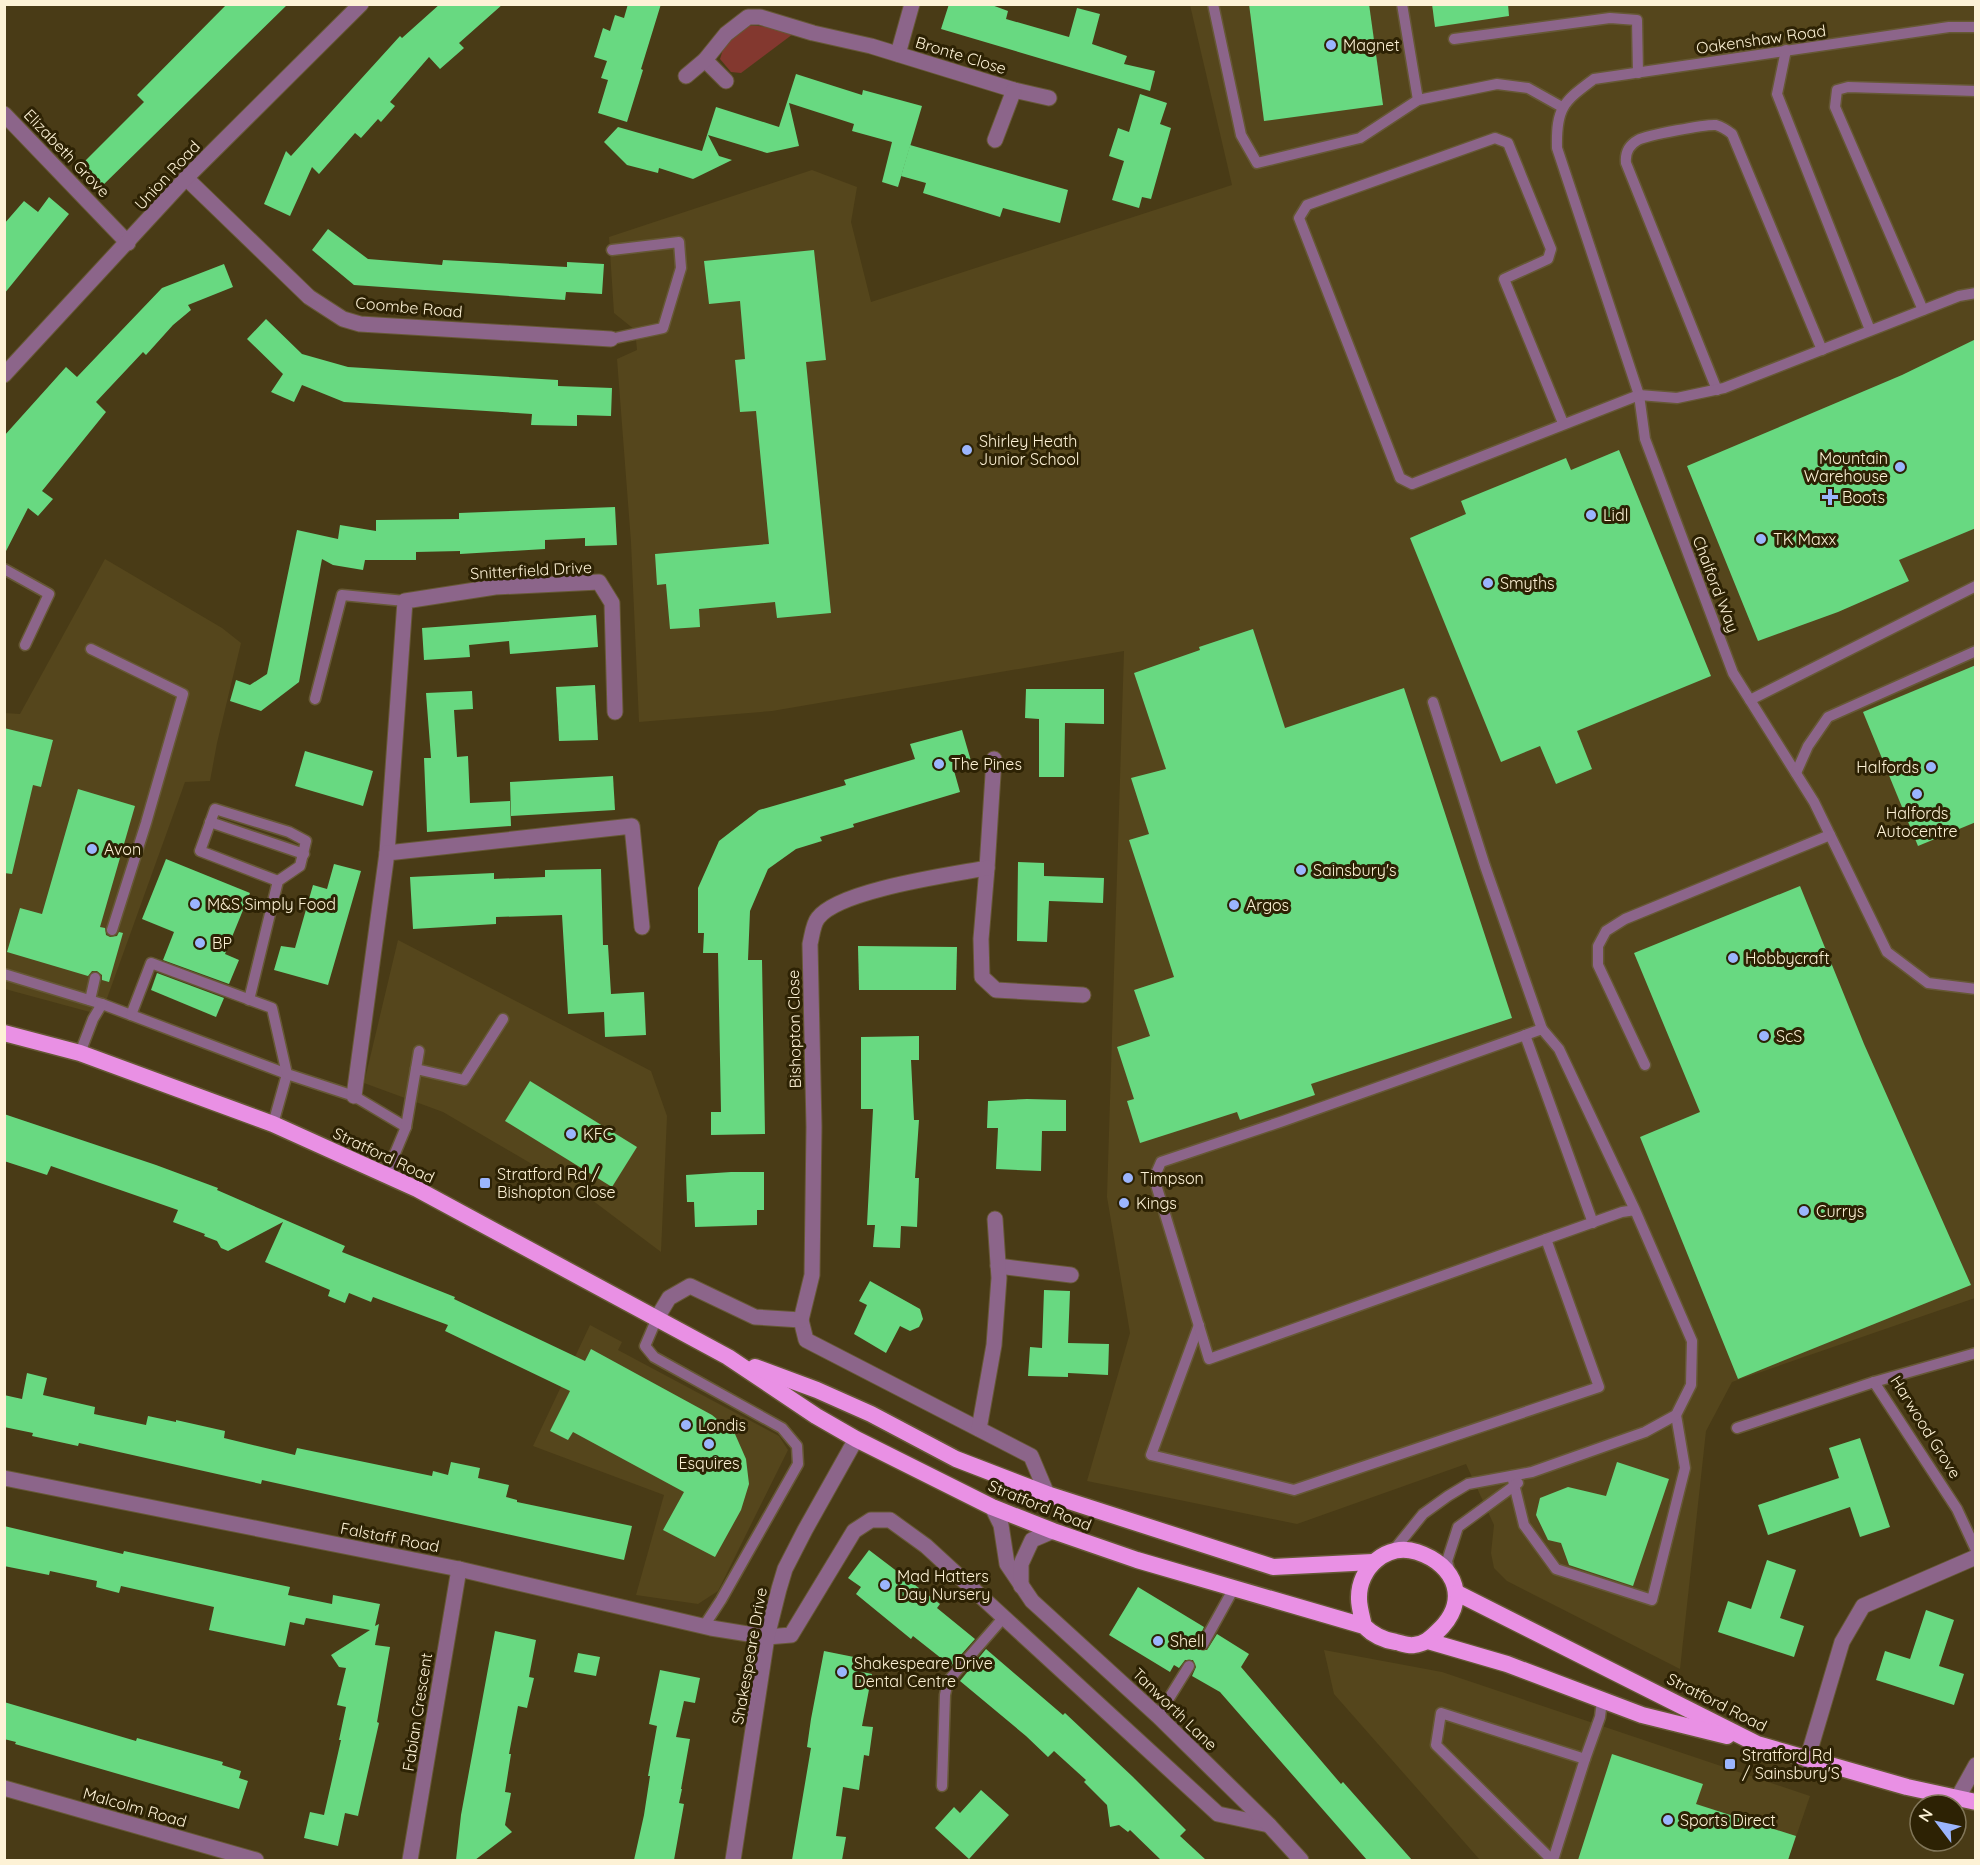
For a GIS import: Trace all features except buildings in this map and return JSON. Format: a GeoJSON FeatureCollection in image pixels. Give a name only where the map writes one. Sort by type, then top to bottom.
{"type":"FeatureCollection","features":[{"type":"Feature","properties":{"kind":"highway","name":"Stratford Road"},"geometry":{"type":"LineString","coordinates":[[4,1033],[80,1053],[273,1124],[417,1189],[728,1358],[816,1416],[856,1439],[992,1507],[1137,1560],[1364,1626],[1372,1634],[1388,1641],[1413,1645],[1428,1641],[1558,1681],[1602,1701],[1642,1715],[1934,1793]]}},
{"type":"Feature","properties":{"kind":"highway","name":"Stratford Road"},"geometry":{"type":"LineString","coordinates":[[728,1358],[817,1390],[871,1414],[956,1459],[1047,1494],[1273,1567],[1373,1562],[1393,1551],[1410,1550],[1427,1555],[1444,1568],[1454,1585],[1756,1744]]}},
{"type":"Feature","properties":{"kind":"highway"},"geometry":{"type":"LineString","coordinates":[[856,1439],[871,1414]]}},
{"type":"Feature","properties":{"kind":"highway"},"geometry":{"type":"LineString","coordinates":[[1364,1626],[1359,1598],[1362,1580],[1373,1562]]}},
{"type":"Feature","properties":{"kind":"highway"},"geometry":{"type":"LineString","coordinates":[[1428,1641],[1445,1625],[1454,1609],[1454,1585]]}},
{"type":"Feature","properties":{"kind":"street","name":"Union Road"},"geometry":{"type":"LineString","coordinates":[[4,375],[186,178],[361,4]]}},
{"type":"Feature","properties":{"kind":"street","name":"Bronte Close"},"geometry":{"type":"LineString","coordinates":[[897,54],[912,4]]}},
{"type":"Feature","properties":{"kind":"street","name":"Bronte Close"},"geometry":{"type":"LineString","coordinates":[[686,76],[705,60],[726,34],[748,17],[760,17],[1049,98]]}},
{"type":"Feature","properties":{"kind":"street"},"geometry":{"type":"LineString","coordinates":[[705,60],[726,81]]}},
{"type":"Feature","properties":{"kind":"street","name":"Bronte Close"},"geometry":{"type":"LineString","coordinates":[[995,140],[1014,90]]}},
{"type":"Feature","properties":{"kind":"street","name":"Elizabeth Grove"},"geometry":{"type":"LineString","coordinates":[[4,114],[128,243]]}},
{"type":"Feature","properties":{"kind":"street","name":"Coombe Road"},"geometry":{"type":"LineString","coordinates":[[186,178],[309,297],[343,319],[360,324],[611,339]]}},
{"type":"Feature","properties":{"kind":"street","name":"Snitterfield Drive"},"geometry":{"type":"LineString","coordinates":[[405,601],[495,587],[599,582],[612,603],[615,712]]}},
{"type":"Feature","properties":{"kind":"street"},"geometry":{"type":"LineString","coordinates":[[354,1096],[387,853],[405,601]]}},
{"type":"Feature","properties":{"kind":"street"},"geometry":{"type":"LineString","coordinates":[[994,759],[981,939],[982,977],[996,990],[1083,995]]}},
{"type":"Feature","properties":{"kind":"street"},"geometry":{"type":"LineString","coordinates":[[387,853],[632,826],[642,927]]}},
{"type":"Feature","properties":{"kind":"street","name":"Bishopton Close"},"geometry":{"type":"LineString","coordinates":[[801,1320],[812,1275],[814,1127],[810,944],[816,919],[830,906],[856,895],[987,868]]}},
{"type":"Feature","properties":{"kind":"street"},"geometry":{"type":"LineString","coordinates":[[979,1429],[994,1345],[998,1266],[995,1219]]}},
{"type":"Feature","properties":{"kind":"street"},"geometry":{"type":"LineString","coordinates":[[998,1266],[1071,1275]]}},
{"type":"Feature","properties":{"kind":"street"},"geometry":{"type":"LineString","coordinates":[[657,1318],[669,1298],[690,1286],[755,1317],[801,1320],[806,1340],[1031,1456],[1047,1494]]}},
{"type":"Feature","properties":{"kind":"street","name":"Shakespeare Drive"},"geometry":{"type":"LineString","coordinates":[[733,1860],[768,1637],[778,1588],[785,1569],[856,1439]]}},
{"type":"Feature","properties":{"kind":"street","name":"Falstaff Road"},"geometry":{"type":"LineString","coordinates":[[4,1478],[459,1569],[704,1626],[768,1637]]}},
{"type":"Feature","properties":{"kind":"street","name":"Tanworth Lane"},"geometry":{"type":"LineString","coordinates":[[992,1507],[1001,1525],[1007,1564],[1032,1601],[1158,1716],[1269,1825],[1301,1860]]}},
{"type":"Feature","properties":{"kind":"street"},"geometry":{"type":"LineString","coordinates":[[768,1637],[791,1635],[854,1531],[871,1520],[890,1520],[926,1546],[1218,1814],[1269,1825]]}},
{"type":"Feature","properties":{"kind":"street"},"geometry":{"type":"LineString","coordinates":[[1021,1586],[1021,1564],[1032,1540],[1053,1531]]}},
{"type":"Feature","properties":{"kind":"street"},"geometry":{"type":"LineString","coordinates":[[1807,1760],[1842,1642],[1863,1606],[1976,1557]]}},
{"type":"Feature","properties":{"kind":"street","name":"Fabian Crescent"},"geometry":{"type":"LineString","coordinates":[[410,1860],[459,1569]]}},
{"type":"Feature","properties":{"kind":"street"},"geometry":{"type":"LineString","coordinates":[[1960,1793],[1976,1765]]}},
{"type":"Feature","properties":{"kind":"street","name":"Malcolm Road"},"geometry":{"type":"LineString","coordinates":[[4,1788],[256,1860]]}},
{"type":"Feature","properties":{"kind":"lane"},"geometry":{"type":"LineString","coordinates":[[1213,4],[1241,135],[1257,163],[1360,138],[1419,100],[1497,84],[1528,88],[1562,107]]}},
{"type":"Feature","properties":{"kind":"lane"},"geometry":{"type":"LineString","coordinates":[[1402,4],[1419,100]]}},
{"type":"Feature","properties":{"kind":"lane"},"geometry":{"type":"LineString","coordinates":[[1454,39],[1610,18],[1637,20],[1638,73]]}},
{"type":"Feature","properties":{"kind":"lane","name":"Oakenshaw Road"},"geometry":{"type":"LineString","coordinates":[[1562,107],[1594,79],[1949,27],[1976,27]]}},
{"type":"Feature","properties":{"kind":"lane"},"geometry":{"type":"LineString","coordinates":[[1786,50],[1777,94],[1870,330]]}},
{"type":"Feature","properties":{"kind":"lane"},"geometry":{"type":"LineString","coordinates":[[1923,310],[1835,107],[1837,90],[1848,87],[1976,91]]}},
{"type":"Feature","properties":{"kind":"lane","name":"Chalford Way"},"geometry":{"type":"LineString","coordinates":[[1562,107],[1557,128],[1557,148],[1639,395],[1645,439],[1733,673],[1814,802],[1887,952],[1928,983],[1976,989]]}},
{"type":"Feature","properties":{"kind":"lane"},"geometry":{"type":"LineString","coordinates":[[1717,390],[1626,163],[1626,156],[1631,145],[1646,137],[1713,125],[1725,128],[1732,134],[1822,350]]}},
{"type":"Feature","properties":{"kind":"lane"},"geometry":{"type":"LineString","coordinates":[[1563,423],[1504,279],[1548,259],[1551,249],[1508,143],[1495,138],[1307,205],[1299,218],[1400,478],[1412,484],[1639,395],[1677,398],[1717,390],[1959,296],[1976,293]]}},
{"type":"Feature","properties":{"kind":"lane"},"geometry":{"type":"LineString","coordinates":[[611,339],[663,328],[681,268],[679,242],[612,249]]}},
{"type":"Feature","properties":{"kind":"lane"},"geometry":{"type":"LineString","coordinates":[[4,569],[49,594],[25,645]]}},
{"type":"Feature","properties":{"kind":"lane"},"geometry":{"type":"LineString","coordinates":[[1750,700],[1976,586]]}},
{"type":"Feature","properties":{"kind":"lane"},"geometry":{"type":"LineString","coordinates":[[315,699],[342,595],[405,601]]}},
{"type":"Feature","properties":{"kind":"lane"},"geometry":{"type":"LineString","coordinates":[[91,649],[183,694],[146,824],[112,930]]}},
{"type":"Feature","properties":{"kind":"lane"},"geometry":{"type":"LineString","coordinates":[[1796,773],[1808,746],[1828,717],[1976,651]]}},
{"type":"Feature","properties":{"kind":"lane"},"geometry":{"type":"LineString","coordinates":[[1433,702],[1485,866],[1542,1029],[1559,1049],[1635,1210],[1692,1341],[1691,1385],[1676,1415],[1645,1432],[1512,1481],[1458,1527],[1447,1561],[1454,1585]]}},
{"type":"Feature","properties":{"kind":"lane"},"geometry":{"type":"LineString","coordinates":[[249,1000],[278,881],[300,866],[306,841],[288,832],[215,809],[200,851],[278,881]]}},
{"type":"Feature","properties":{"kind":"lane"},"geometry":{"type":"LineString","coordinates":[[1645,1065],[1598,965],[1598,946],[1606,931],[1625,919],[1830,835]]}},
{"type":"Feature","properties":{"kind":"lane"},"geometry":{"type":"LineString","coordinates":[[131,1015],[151,963],[272,1008],[287,1074],[273,1124]]}},
{"type":"Feature","properties":{"kind":"lane"},"geometry":{"type":"LineString","coordinates":[[4,974],[102,1004],[287,1074],[354,1096],[406,1127]]}},
{"type":"Feature","properties":{"kind":"lane"},"geometry":{"type":"LineString","coordinates":[[90,1000],[96,978]]}},
{"type":"Feature","properties":{"kind":"lane"},"geometry":{"type":"LineString","coordinates":[[80,1053],[93,1019],[102,1004]]}},
{"type":"Feature","properties":{"kind":"lane"},"geometry":{"type":"LineString","coordinates":[[416,1070],[464,1080],[503,1019]]}},
{"type":"Feature","properties":{"kind":"lane"},"geometry":{"type":"LineString","coordinates":[[1542,1029],[1161,1162],[1154,1178],[1209,1359],[1622,1212],[1635,1210]]}},
{"type":"Feature","properties":{"kind":"lane"},"geometry":{"type":"LineString","coordinates":[[1525,1035],[1593,1223]]}},
{"type":"Feature","properties":{"kind":"lane"},"geometry":{"type":"LineString","coordinates":[[386,1175],[406,1127],[419,1052]]}},
{"type":"Feature","properties":{"kind":"lane"},"geometry":{"type":"LineString","coordinates":[[1199,1325],[1151,1455],[1294,1490],[1599,1387],[1546,1239]]}},
{"type":"Feature","properties":{"kind":"lane"},"geometry":{"type":"LineString","coordinates":[[657,1318],[645,1346],[654,1357],[782,1428],[797,1446],[798,1464],[704,1626]]}},
{"type":"Feature","properties":{"kind":"lane","name":"Harwood Grove"},"geometry":{"type":"LineString","coordinates":[[1976,1353],[1874,1382],[1957,1509],[1976,1550]]}},
{"type":"Feature","properties":{"kind":"lane"},"geometry":{"type":"LineString","coordinates":[[1737,1428],[1874,1382]]}},
{"type":"Feature","properties":{"kind":"lane"},"geometry":{"type":"LineString","coordinates":[[1512,1481],[1524,1525],[1556,1569],[1652,1600],[1685,1468],[1676,1415]]}},
{"type":"Feature","properties":{"kind":"lane"},"geometry":{"type":"LineString","coordinates":[[1393,1551],[1423,1514],[1448,1496],[1468,1485],[1512,1481]]}},
{"type":"Feature","properties":{"kind":"lane"},"geometry":{"type":"LineString","coordinates":[[1203,1644],[1234,1588]]}},
{"type":"Feature","properties":{"kind":"lane"},"geometry":{"type":"LineString","coordinates":[[942,1786],[945,1695],[948,1681],[1004,1617]]}},
{"type":"Feature","properties":{"kind":"lane"},"geometry":{"type":"LineString","coordinates":[[1158,1716],[1189,1666]]}},
{"type":"Feature","properties":{"kind":"lane"},"geometry":{"type":"LineString","coordinates":[[1584,1759],[1440,1713],[1436,1745],[1553,1860],[1584,1759],[1600,1717],[1602,1701]]}},
{"type":"Feature","properties":{"kind":"shaded area"},"geometry":{"type":"Polygon","coordinates":[[[1190,5],[1975,5],[1975,1298],[1732,1382],[1706,1431],[1680,1669],[1507,1581],[1494,1568],[1491,1553],[1494,1525],[1466,1464],[1297,1524],[1087,1481],[1130,1333],[1107,1197],[1124,651],[772,711],[639,722],[631,542],[617,359],[637,350],[635,330],[614,313],[609,237],[812,170],[857,187],[851,222],[871,302],[1232,185],[1190,5]]]}},
{"type":"Feature","properties":{"kind":"shaded area"},"geometry":{"type":"Polygon","coordinates":[[[745,25],[771,27],[793,34],[741,73],[731,72],[720,59],[725,43],[745,25]]]}},
{"type":"Feature","properties":{"kind":"shaded area"},"geometry":{"type":"Polygon","coordinates":[[[105,559],[222,628],[241,643],[210,781],[185,782],[101,1015],[5,989],[4,713],[20,714],[105,559]]]}},
{"type":"Feature","properties":{"kind":"shaded area"},"geometry":{"type":"Polygon","coordinates":[[[398,940],[651,1071],[667,1116],[661,1252],[588,1197],[443,1112],[364,1083],[398,940]]]}},
{"type":"Feature","properties":{"kind":"shaded area"},"geometry":{"type":"Polygon","coordinates":[[[590,1325],[622,1342],[618,1350],[779,1436],[788,1450],[718,1591],[698,1604],[636,1595],[664,1495],[533,1446],[590,1325]]]}},
{"type":"Feature","properties":{"kind":"shaded area"},"geometry":{"type":"Polygon","coordinates":[[[1324,1650],[1442,1672],[1810,1796],[1788,1860],[1480,1860],[1334,1694],[1324,1650]]]}},
{"type":"Feature","properties":{"kind":"place","name":"Magnet"},"geometry":{"type":"Point","coordinates":[1331,45]}},
{"type":"Feature","properties":{"kind":"place","name":"Shirley Heath Junior School"},"geometry":{"type":"Point","coordinates":[967,450]}},
{"type":"Feature","properties":{"kind":"place","name":"Mountain Warehouse"},"geometry":{"type":"Point","coordinates":[1900,467]}},
{"type":"Feature","properties":{"kind":"place","name":"Boots"},"geometry":{"type":"Point","coordinates":[1830,497]}},
{"type":"Feature","properties":{"kind":"place","name":"Lidl"},"geometry":{"type":"Point","coordinates":[1591,515]}},
{"type":"Feature","properties":{"kind":"place","name":"TK Maxx"},"geometry":{"type":"Point","coordinates":[1761,539]}},
{"type":"Feature","properties":{"kind":"place","name":"Smyths"},"geometry":{"type":"Point","coordinates":[1488,583]}},
{"type":"Feature","properties":{"kind":"place","name":"The Pines"},"geometry":{"type":"Point","coordinates":[939,764]}},
{"type":"Feature","properties":{"kind":"place","name":"Halfords"},"geometry":{"type":"Point","coordinates":[1931,767]}},
{"type":"Feature","properties":{"kind":"place","name":"Halfords Autocentre"},"geometry":{"type":"Point","coordinates":[1917,794]}},
{"type":"Feature","properties":{"kind":"place","name":"Avon"},"geometry":{"type":"Point","coordinates":[92,849]}},
{"type":"Feature","properties":{"kind":"place","name":"Sainsbury's"},"geometry":{"type":"Point","coordinates":[1301,870]}},
{"type":"Feature","properties":{"kind":"place","name":"M&S Simply Food"},"geometry":{"type":"Point","coordinates":[195,904]}},
{"type":"Feature","properties":{"kind":"place","name":"Argos"},"geometry":{"type":"Point","coordinates":[1234,905]}},
{"type":"Feature","properties":{"kind":"place","name":"BP"},"geometry":{"type":"Point","coordinates":[200,943]}},
{"type":"Feature","properties":{"kind":"place","name":"Hobbycraft"},"geometry":{"type":"Point","coordinates":[1733,958]}},
{"type":"Feature","properties":{"kind":"place","name":"ScS"},"geometry":{"type":"Point","coordinates":[1764,1036]}},
{"type":"Feature","properties":{"kind":"place","name":"KFC"},"geometry":{"type":"Point","coordinates":[571,1134]}},
{"type":"Feature","properties":{"kind":"place","name":"Timpson"},"geometry":{"type":"Point","coordinates":[1128,1178]}},
{"type":"Feature","properties":{"kind":"place","name":"Stratford Rd / Bishopton Close"},"geometry":{"type":"Point","coordinates":[485,1183]}},
{"type":"Feature","properties":{"kind":"place","name":"Kings"},"geometry":{"type":"Point","coordinates":[1124,1203]}},
{"type":"Feature","properties":{"kind":"place","name":"Currys"},"geometry":{"type":"Point","coordinates":[1804,1211]}},
{"type":"Feature","properties":{"kind":"place","name":"Londis"},"geometry":{"type":"Point","coordinates":[686,1425]}},
{"type":"Feature","properties":{"kind":"place","name":"Esquires"},"geometry":{"type":"Point","coordinates":[709,1444]}},
{"type":"Feature","properties":{"kind":"place","name":"Mad Hatters Day Nursery"},"geometry":{"type":"Point","coordinates":[885,1585]}},
{"type":"Feature","properties":{"kind":"place","name":"Shell"},"geometry":{"type":"Point","coordinates":[1158,1641]}},
{"type":"Feature","properties":{"kind":"place","name":"Shakespeare Drive Dental Centre"},"geometry":{"type":"Point","coordinates":[842,1672]}},
{"type":"Feature","properties":{"kind":"place","name":"Stratford Rd / Sainsbury'S"},"geometry":{"type":"Point","coordinates":[1730,1764]}},
{"type":"Feature","properties":{"kind":"place","name":"Sports Direct"},"geometry":{"type":"Point","coordinates":[1668,1820]}}]}
